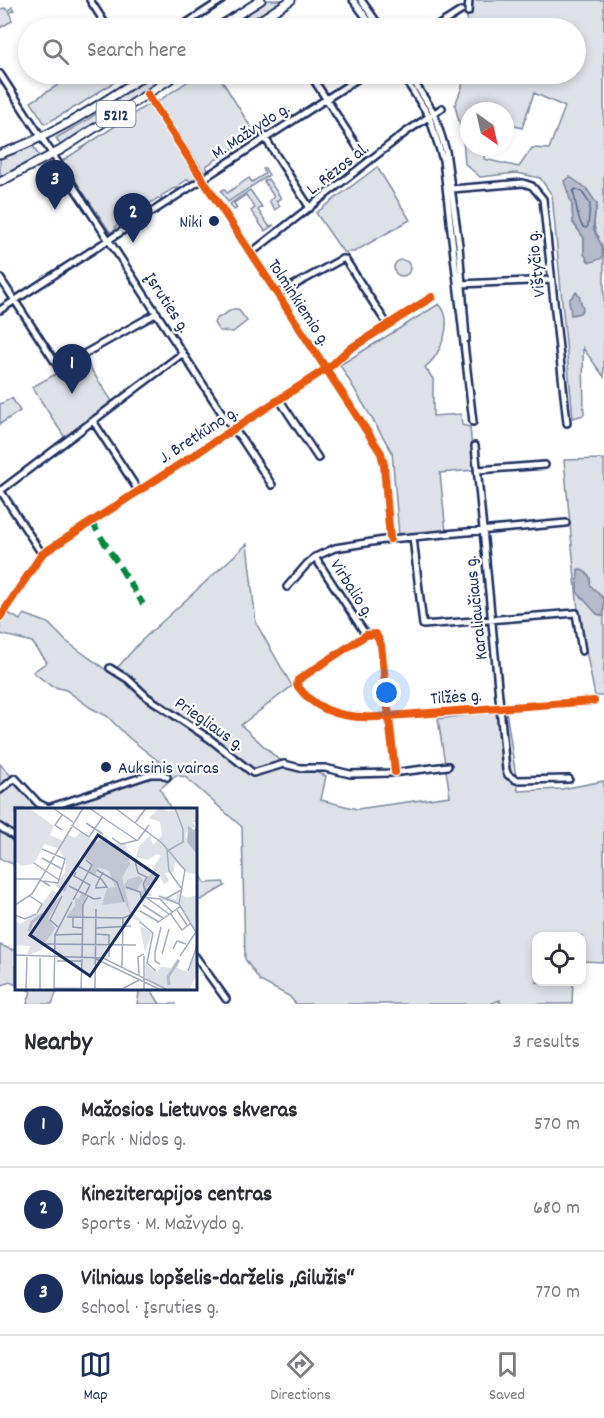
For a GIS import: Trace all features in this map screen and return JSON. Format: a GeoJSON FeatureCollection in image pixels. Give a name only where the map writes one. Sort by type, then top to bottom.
{"type":"FeatureCollection","features":[{"type":"Feature","properties":{"kind":"main road"},"geometry":{"type":"LineString","coordinates":[[233,18],[261,0]]}},
{"type":"Feature","properties":{"kind":"main road"},"geometry":{"type":"LineString","coordinates":[[263,18],[291,0]]}},
{"type":"Feature","properties":{"kind":"main road","name":"5212"},"geometry":{"type":"LineString","coordinates":[[0,154],[42,138],[81,116],[129,84]]}},
{"type":"Feature","properties":{"kind":"main road","name":"5212"},"geometry":{"type":"LineString","coordinates":[[0,182],[53,154],[162,84]]}},
{"type":"Feature","properties":{"kind":"street"},"geometry":{"type":"LineString","coordinates":[[90,0],[102,18]]}},
{"type":"Feature","properties":{"kind":"street"},"geometry":{"type":"LineString","coordinates":[[194,18],[222,0]]}},
{"type":"Feature","properties":{"kind":"street"},"geometry":{"type":"LineString","coordinates":[[353,0],[366,18]]}},
{"type":"Feature","properties":{"kind":"street"},"geometry":{"type":"LineString","coordinates":[[361,0],[374,18]]}},
{"type":"Feature","properties":{"kind":"street"},"geometry":{"type":"LineString","coordinates":[[452,18],[465,11],[469,0]]}},
{"type":"Feature","properties":{"kind":"street","name":"Įsruties g."},"geometry":{"type":"LineString","coordinates":[[0,74],[272,485]]}},
{"type":"Feature","properties":{"kind":"street"},"geometry":{"type":"LineString","coordinates":[[316,84],[362,154]]}},
{"type":"Feature","properties":{"kind":"street","name":"M. Mažvydo g."},"geometry":{"type":"LineString","coordinates":[[0,310],[349,84]]}},
{"type":"Feature","properties":{"kind":"street"},"geometry":{"type":"LineString","coordinates":[[409,84],[431,114],[443,160],[466,327],[465,349],[473,422]]}},
{"type":"Feature","properties":{"kind":"street"},"geometry":{"type":"LineString","coordinates":[[414,84],[431,114],[446,152],[452,189],[460,284]]}},
{"type":"Feature","properties":{"kind":"street","name":"Tolminkiemio g."},"geometry":{"type":"LineString","coordinates":[[147,94],[381,453],[390,539]]}},
{"type":"Feature","properties":{"kind":"street","name":"L. Rėzos al."},"geometry":{"type":"LineString","coordinates":[[251,253],[431,114],[442,108]]}},
{"type":"Feature","properties":{"kind":"street"},"geometry":{"type":"LineString","coordinates":[[260,130],[310,208]]}},
{"type":"Feature","properties":{"kind":"street","name":"Vištyčio g."},"geometry":{"type":"LineString","coordinates":[[452,189],[523,183],[537,190],[544,204],[567,423]]}},
{"type":"Feature","properties":{"kind":"street"},"geometry":{"type":"LineString","coordinates":[[278,294],[342,259],[347,260],[387,324]]}},
{"type":"Feature","properties":{"kind":"street"},"geometry":{"type":"LineString","coordinates":[[0,278],[59,368],[157,313]]}},
{"type":"Feature","properties":{"kind":"street"},"geometry":{"type":"LineString","coordinates":[[460,284],[551,280]]}},
{"type":"Feature","properties":{"kind":"street","name":"J. Bretkūno g."},"geometry":{"type":"LineString","coordinates":[[0,617],[42,554],[326,369],[348,350],[387,324],[432,297]]}},
{"type":"Feature","properties":{"kind":"street"},"geometry":{"type":"LineString","coordinates":[[42,554],[0,490],[183,353]]}},
{"type":"Feature","properties":{"kind":"street"},"geometry":{"type":"LineString","coordinates":[[279,399],[318,458]]}},
{"type":"Feature","properties":{"kind":"street"},"geometry":{"type":"LineString","coordinates":[[93,421],[138,490]]}},
{"type":"Feature","properties":{"kind":"street","name":"Karaliaučiaus g."},"geometry":{"type":"LineString","coordinates":[[475,446],[508,775],[516,780],[569,779]]}},
{"type":"Feature","properties":{"kind":"street"},"geometry":{"type":"LineString","coordinates":[[478,470],[545,465]]}},
{"type":"Feature","properties":{"kind":"street"},"geometry":{"type":"LineString","coordinates":[[287,588],[299,571],[315,557],[335,548],[390,539],[566,523]]}},
{"type":"Feature","properties":{"kind":"street"},"geometry":{"type":"LineString","coordinates":[[413,537],[423,625],[576,613],[582,651]]}},
{"type":"Feature","properties":{"kind":"street","name":"Virbalio g."},"geometry":{"type":"LineString","coordinates":[[315,557],[366,635]]}},
{"type":"Feature","properties":{"kind":"street"},"geometry":{"type":"LineString","coordinates":[[366,635],[376,634],[381,645],[395,772],[448,766]]}},
{"type":"Feature","properties":{"kind":"street","name":"Tilžės g."},"geometry":{"type":"LineString","coordinates":[[366,635],[298,680],[297,683],[302,693],[316,705],[346,717],[364,719],[594,700]]}},
{"type":"Feature","properties":{"kind":"street","name":"Priegliaus g."},"geometry":{"type":"LineString","coordinates":[[110,668],[129,680],[147,697],[210,739],[253,773],[284,764],[300,768],[326,768],[350,774],[395,772]]}},
{"type":"Feature","properties":{"kind":"street"},"geometry":{"type":"LineString","coordinates":[[0,790],[15,778],[38,803],[48,808],[151,774],[162,774],[167,777]]}},
{"type":"Feature","properties":{"kind":"street"},"geometry":{"type":"LineString","coordinates":[[0,827],[15,837]]}},
{"type":"Feature","properties":{"kind":"street"},"geometry":{"type":"LineString","coordinates":[[196,957],[226,999]]}},
{"type":"Feature","properties":{"kind":"shaded area"},"geometry":{"type":"Polygon","coordinates":[[[267,0],[282,0],[256,18],[239,18],[267,0]]]}},
{"type":"Feature","properties":{"kind":"shaded area"},"geometry":{"type":"Polygon","coordinates":[[[472,0],[604,0],[604,377],[583,348],[584,415],[573,418],[552,195],[540,178],[517,173],[480,177],[465,164],[464,156],[485,156],[484,159],[519,167],[532,148],[549,149],[565,107],[534,93],[522,128],[514,126],[514,102],[460,102],[460,126],[455,105],[462,84],[586,84],[586,18],[467,18],[470,14],[472,0]],[[597,204],[572,205],[573,223],[584,238],[584,253],[599,237],[594,226],[597,204]]]}},
{"type":"Feature","properties":{"kind":"shaded area"},"geometry":{"type":"Polygon","coordinates":[[[12,7],[14,10],[10,13],[12,21],[0,28],[0,9],[5,8],[9,11],[12,7]]]}},
{"type":"Feature","properties":{"kind":"shaded area"},"geometry":{"type":"Polygon","coordinates":[[[59,84],[111,84],[45,124],[31,102],[59,84]]]}},
{"type":"Feature","properties":{"kind":"shaded area"},"geometry":{"type":"Polygon","coordinates":[[[139,84],[157,84],[61,146],[56,138],[139,84]]]}},
{"type":"Feature","properties":{"kind":"shaded area"},"geometry":{"type":"Polygon","coordinates":[[[184,84],[224,84],[255,134],[206,166],[208,170],[204,172],[157,102],[184,84]]]}},
{"type":"Feature","properties":{"kind":"shaded area"},"geometry":{"type":"Polygon","coordinates":[[[150,103],[196,174],[195,179],[190,182],[188,179],[178,186],[178,190],[174,188],[161,196],[162,201],[158,198],[146,206],[147,211],[143,209],[130,217],[131,221],[127,219],[115,227],[117,230],[110,232],[62,161],[150,103]]]}},
{"type":"Feature","properties":{"kind":"shaded area"},"geometry":{"type":"Polygon","coordinates":[[[33,146],[39,156],[0,177],[0,157],[33,146]]]}},
{"type":"Feature","properties":{"kind":"shaded area"},"geometry":{"type":"Polygon","coordinates":[[[377,167],[410,220],[354,252],[343,252],[316,213],[377,167]]]}},
{"type":"Feature","properties":{"kind":"shaded area"},"geometry":{"type":"Polygon","coordinates":[[[265,168],[269,175],[228,202],[221,191],[224,189],[227,193],[249,178],[252,182],[265,174],[263,169],[265,168]]]}},
{"type":"Feature","properties":{"kind":"shaded area"},"geometry":{"type":"Polygon","coordinates":[[[268,179],[281,198],[276,201],[280,206],[275,210],[269,201],[274,197],[264,181],[268,179]]]}},
{"type":"Feature","properties":{"kind":"shaded area"},"geometry":{"type":"Polygon","coordinates":[[[250,190],[262,207],[258,210],[269,226],[274,225],[265,231],[251,211],[255,208],[246,195],[234,203],[237,208],[234,210],[230,204],[250,190]]]}},
{"type":"Feature","properties":{"kind":"shaded area"},"geometry":{"type":"Polygon","coordinates":[[[399,260],[405,260],[410,268],[408,274],[399,276],[394,271],[394,265],[399,260]]]}},
{"type":"Feature","properties":{"kind":"shaded area"},"geometry":{"type":"Polygon","coordinates":[[[439,304],[446,319],[444,337],[436,355],[425,367],[433,379],[433,416],[461,414],[462,425],[470,427],[474,470],[440,473],[446,532],[399,536],[392,452],[340,365],[439,304]]]}},
{"type":"Feature","properties":{"kind":"shaded area"},"geometry":{"type":"Polygon","coordinates":[[[233,309],[238,309],[247,321],[233,332],[219,331],[214,323],[216,319],[233,309]]]}},
{"type":"Feature","properties":{"kind":"shaded area"},"geometry":{"type":"Polygon","coordinates":[[[84,359],[112,401],[65,438],[32,387],[76,363],[78,365],[84,359]]]}},
{"type":"Feature","properties":{"kind":"shaded area"},"geometry":{"type":"Polygon","coordinates":[[[12,398],[20,411],[0,424],[0,404],[12,398]]]}},
{"type":"Feature","properties":{"kind":"shaded area"},"geometry":{"type":"Polygon","coordinates":[[[604,459],[604,696],[595,696],[578,611],[564,460],[604,459]]]}},
{"type":"Feature","properties":{"kind":"shaded area"},"geometry":{"type":"Polygon","coordinates":[[[247,544],[256,623],[292,686],[241,725],[278,759],[326,776],[321,800],[357,809],[450,796],[438,719],[506,710],[518,791],[562,789],[604,781],[604,962],[586,961],[586,932],[532,932],[532,986],[573,986],[572,1004],[500,1004],[500,1000],[490,1004],[296,1004],[289,996],[260,981],[245,959],[242,827],[185,777],[176,775],[160,789],[170,808],[49,808],[157,776],[166,767],[129,738],[107,716],[91,708],[66,690],[51,686],[33,672],[47,662],[32,642],[0,634],[0,608],[20,620],[24,614],[48,623],[66,641],[109,672],[119,666],[141,641],[247,544]]]}},
{"type":"Feature","properties":{"kind":"shaded area"},"geometry":{"type":"Polygon","coordinates":[[[0,764],[41,808],[15,808],[15,865],[0,859],[0,764]]]}},
{"type":"Feature","properties":{"kind":"shaded area"},"geometry":{"type":"Polygon","coordinates":[[[196,875],[202,877],[205,883],[223,882],[225,886],[201,900],[197,899],[196,875]]]}},
{"type":"Feature","properties":{"kind":"shaded area"},"geometry":{"type":"Polygon","coordinates":[[[0,945],[13,950],[15,948],[15,984],[10,982],[0,986],[0,945]]]}},
{"type":"Feature","properties":{"kind":"shaded area"},"geometry":{"type":"Polygon","coordinates":[[[26,989],[58,989],[52,1004],[27,1004],[31,991],[26,989]]]}},
{"type":"Feature","properties":{"kind":"shaded area"},"geometry":{"type":"Polygon","coordinates":[[[140,989],[151,989],[160,1004],[137,1004],[140,989]]]}},
{"type":"Feature","properties":{"kind":"water"},"geometry":{"type":"Polygon","coordinates":[[[570,177],[586,188],[597,204],[594,227],[601,245],[602,258],[592,262],[588,261],[584,253],[584,238],[573,222],[572,205],[564,181],[570,177]]]}},
{"type":"Feature","properties":{"kind":"water"},"geometry":{"type":"Polygon","coordinates":[[[576,292],[583,309],[580,313],[571,315],[569,300],[576,292]]]}},
{"type":"Feature","properties":{"kind":"water"},"geometry":{"type":"Polygon","coordinates":[[[578,569],[588,574],[590,585],[604,599],[604,616],[597,614],[577,592],[578,569]]]}},
{"type":"Feature","properties":{"kind":"marked path"},"geometry":{"type":"LineString","coordinates":[[91,521],[143,604]]}},
{"type":"Feature","properties":{"kind":"cycle path"},"geometry":{"type":"LineString","coordinates":[[147,94],[381,453],[390,539]]}},
{"type":"Feature","properties":{"kind":"cycle path"},"geometry":{"type":"LineString","coordinates":[[0,617],[42,554],[332,365],[348,350],[432,297]]}},
{"type":"Feature","properties":{"kind":"cycle path"},"geometry":{"type":"LineString","coordinates":[[395,772],[381,645],[376,634],[366,635],[298,680],[297,685],[315,703],[326,709],[338,714],[363,717],[376,717],[389,716],[594,701]]}},
{"type":"Feature","properties":{"kind":"place","name":"Vilniaus lopšelis-darželis „Gilužis“"},"geometry":{"type":"Point","coordinates":[55,210]}},
{"type":"Feature","properties":{"kind":"place","name":"Niki"},"geometry":{"type":"Point","coordinates":[214,221]}},
{"type":"Feature","properties":{"kind":"place","name":"Kineziterapijos centras"},"geometry":{"type":"Point","coordinates":[133,243]}},
{"type":"Feature","properties":{"kind":"place","name":"Mažosios Lietuvos skveras"},"geometry":{"type":"Point","coordinates":[72,394]}},
{"type":"Feature","properties":{"kind":"place","name":"Auksinis vairas"},"geometry":{"type":"Point","coordinates":[106,767]}}]}
